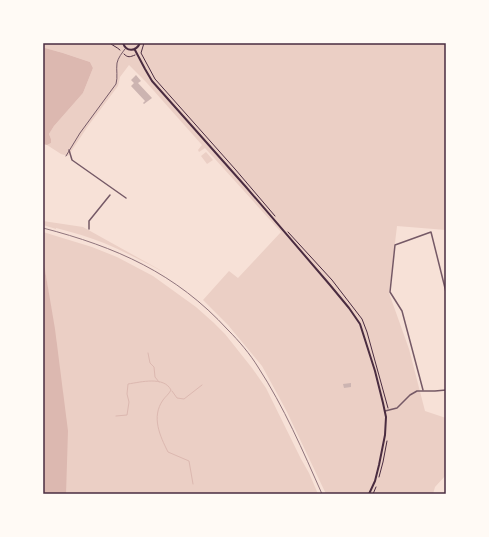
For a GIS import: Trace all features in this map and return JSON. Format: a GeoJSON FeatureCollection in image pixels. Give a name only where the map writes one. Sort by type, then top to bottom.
{"type":"FeatureCollection","features":[{"type":"Feature","properties":{"kind":"main road"},"geometry":{"type":"LineString","coordinates":[[123,43],[126,48],[135,50]]}},
{"type":"Feature","properties":{"kind":"main road"},"geometry":{"type":"LineString","coordinates":[[135,50],[140,43]]}},
{"type":"Feature","properties":{"kind":"main road"},"geometry":{"type":"LineString","coordinates":[[135,50],[152,81],[256,198],[357,318],[369,350],[385,411],[385,435],[381,459],[369,494]]}},
{"type":"Feature","properties":{"kind":"street"},"geometry":{"type":"LineString","coordinates":[[69,150],[72,160],[126,198]]}},
{"type":"Feature","properties":{"kind":"street"},"geometry":{"type":"LineString","coordinates":[[89,229],[89,221],[110,195]]}},
{"type":"Feature","properties":{"kind":"street"},"geometry":{"type":"LineString","coordinates":[[423,390],[402,311],[390,292],[395,245],[431,232],[446,292]]}},
{"type":"Feature","properties":{"kind":"street"},"geometry":{"type":"LineString","coordinates":[[385,411],[397,408],[414,392],[423,390],[446,390]]}},
{"type":"Feature","properties":{"kind":"lane"},"geometry":{"type":"LineString","coordinates":[[66,156],[116,84],[118,78],[117,64],[119,57],[126,48]]}},
{"type":"Feature","properties":{"kind":"path"},"geometry":{"type":"LineString","coordinates":[[110,43],[117,47],[127,57],[137,55]]}},
{"type":"Feature","properties":{"kind":"path"},"geometry":{"type":"LineString","coordinates":[[141,53],[144,43]]}},
{"type":"Feature","properties":{"kind":"shaded area"},"geometry":{"type":"Polygon","coordinates":[[[43,43],[446,43],[446,230],[397,226],[389,293],[409,349],[425,411],[446,418],[446,475],[435,487],[433,494],[326,494],[286,410],[262,366],[228,325],[203,300],[229,271],[238,278],[281,232],[205,148],[199,152],[198,150],[202,145],[129,65],[120,77],[118,86],[68,156],[61,154],[47,145],[51,143],[49,134],[54,126],[83,93],[93,68],[90,62],[45,48],[43,49],[43,43]]]}},
{"type":"Feature","properties":{"kind":"shaded area"},"geometry":{"type":"Polygon","coordinates":[[[45,48],[90,62],[93,68],[83,93],[54,126],[49,134],[51,143],[47,145],[43,144],[43,49],[45,48]]]}},
{"type":"Feature","properties":{"kind":"shaded area"},"geometry":{"type":"Polygon","coordinates":[[[206,152],[213,160],[207,164],[201,156],[206,152]]]}},
{"type":"Feature","properties":{"kind":"shaded area"},"geometry":{"type":"Polygon","coordinates":[[[43,221],[83,227],[171,276],[104,243],[43,225],[43,221]]]}},
{"type":"Feature","properties":{"kind":"shaded area"},"geometry":{"type":"Polygon","coordinates":[[[43,232],[92,247],[117,257],[153,276],[196,307],[214,323],[225,334],[266,388],[318,494],[65,494],[48,289],[43,258],[43,232]]]}},
{"type":"Feature","properties":{"kind":"shaded area"},"geometry":{"type":"Polygon","coordinates":[[[43,258],[55,329],[68,431],[66,494],[43,494],[43,258]]]}},
{"type":"Feature","properties":{"kind":"building"},"geometry":{"type":"Polygon","coordinates":[[[136,75],[141,81],[138,83],[152,98],[144,104],[143,103],[145,101],[131,86],[134,83],[131,80],[136,75]]]}},
{"type":"Feature","properties":{"kind":"building"},"geometry":{"type":"Polygon","coordinates":[[[351,383],[351,387],[344,388],[343,384],[351,383]]]}},
{"type":"Feature","properties":{"kind":"waterway"},"geometry":{"type":"LineString","coordinates":[[148,353],[150,363],[154,367],[155,377],[159,382]]}},
{"type":"Feature","properties":{"kind":"waterway"},"geometry":{"type":"LineString","coordinates":[[116,416],[127,415],[129,402],[127,394],[128,384],[145,381],[158,381],[168,386],[171,390],[159,406],[157,420],[158,426],[162,440],[168,452],[189,461],[193,484]]}},
{"type":"Feature","properties":{"kind":"waterway"},"geometry":{"type":"LineString","coordinates":[[172,391],[177,398],[184,399],[202,385]]}},
{"type":"Feature","properties":{"kind":"tram line"},"geometry":{"type":"LineString","coordinates":[[43,228],[95,244],[143,265],[166,278],[208,310],[232,334],[255,362],[293,429],[322,494]]}}]}
